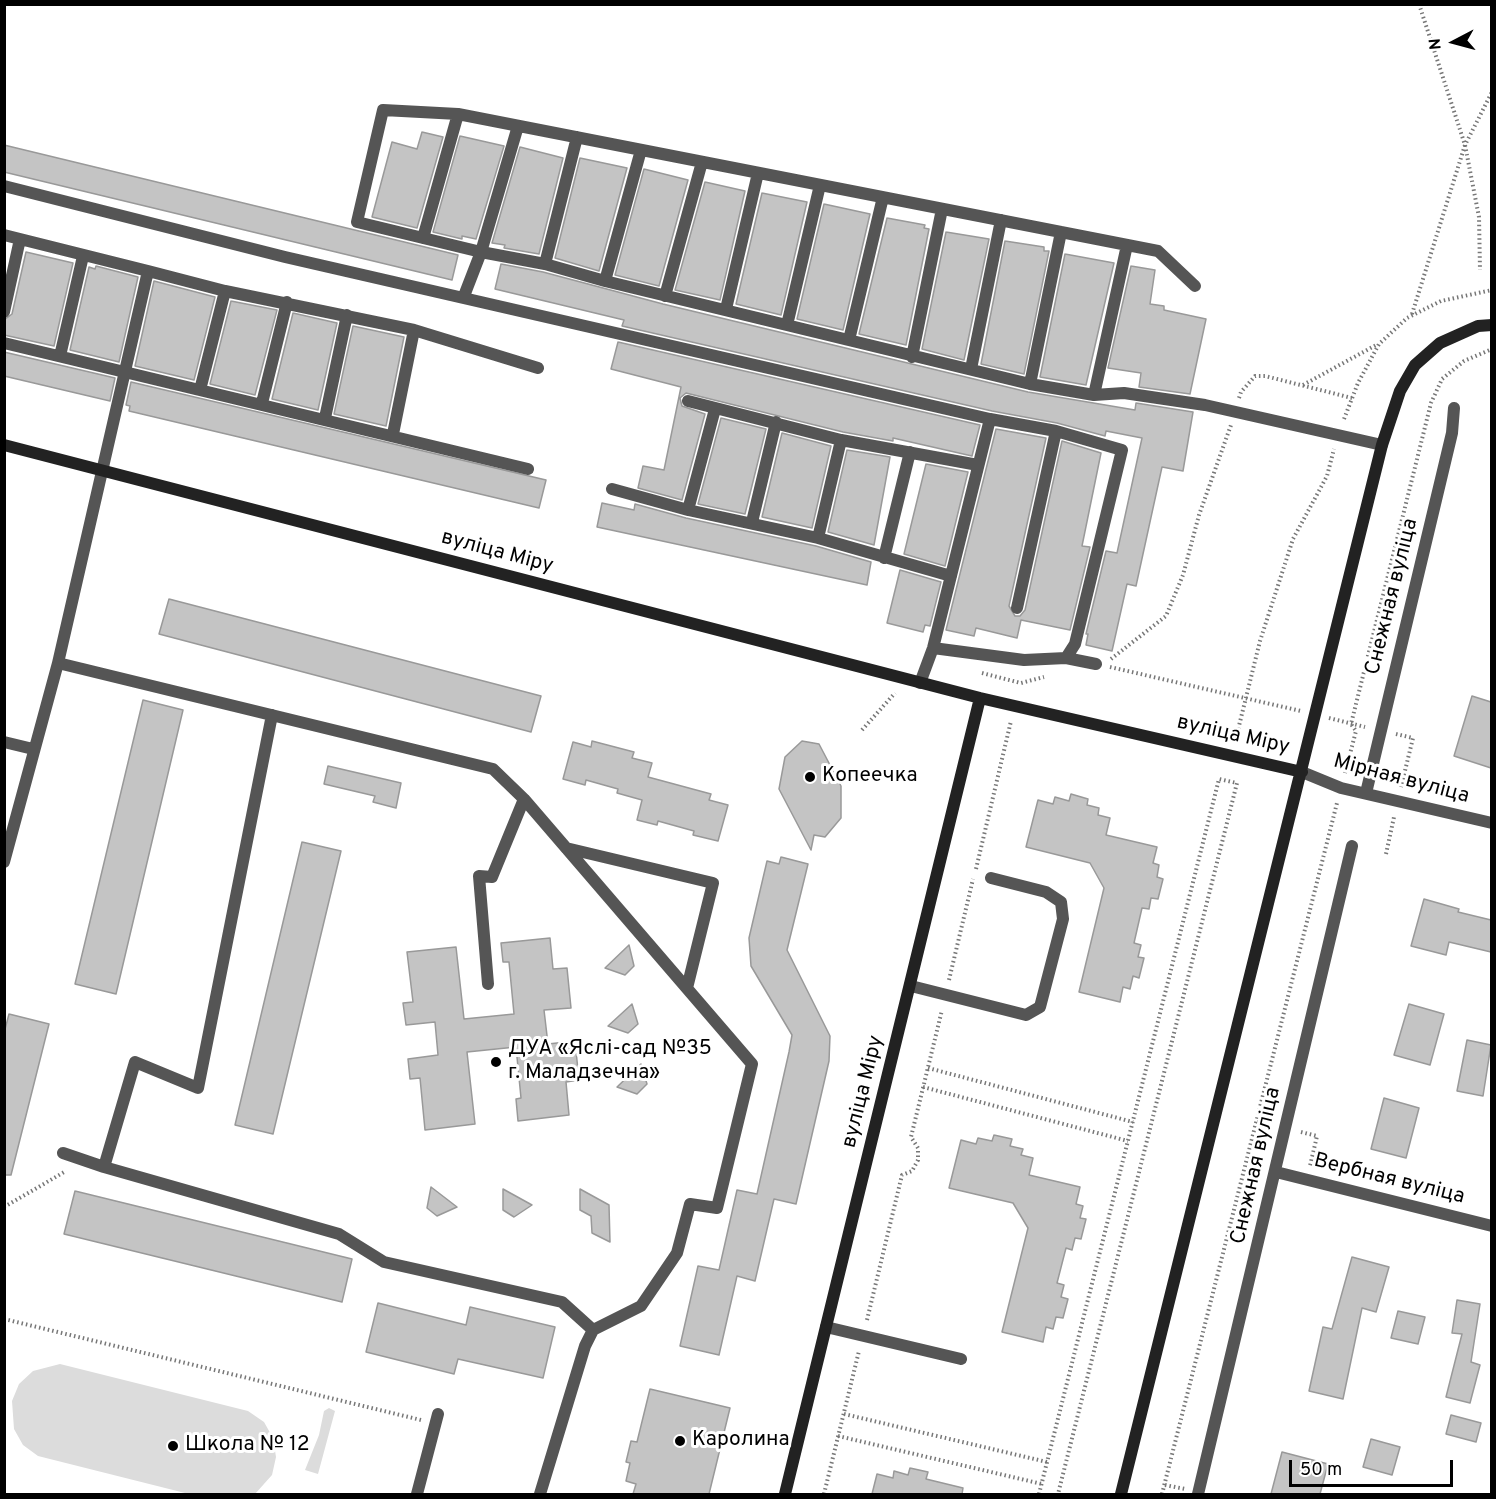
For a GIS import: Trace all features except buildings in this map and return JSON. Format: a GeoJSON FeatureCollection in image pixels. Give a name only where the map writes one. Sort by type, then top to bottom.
{"type":"FeatureCollection","features":[{"type":"Feature","properties":{"kind":"main road"},"geometry":{"type":"LineString","coordinates":[[1121,1494],[1382,446],[1400,391],[1415,365],[1440,343],[1478,326],[1491,325]]}},
{"type":"Feature","properties":{"kind":"main road","name":"вуліца Міру"},"geometry":{"type":"LineString","coordinates":[[4,446],[906,680],[1302,772]]}},
{"type":"Feature","properties":{"kind":"main road","name":"вуліца Міру"},"geometry":{"type":"LineString","coordinates":[[785,1494],[980,698]]}},
{"type":"Feature","properties":{"kind":"street"},"geometry":{"type":"LineString","coordinates":[[1195,286],[1158,251],[458,114],[382,110],[357,222],[480,252],[545,264],[665,296],[1030,384],[1094,395],[1124,393],[1235,411],[1382,446]]}},
{"type":"Feature","properties":{"kind":"street"},"geometry":{"type":"LineString","coordinates":[[423,238],[458,114]]}},
{"type":"Feature","properties":{"kind":"street"},"geometry":{"type":"LineString","coordinates":[[464,296],[480,252],[518,126]]}},
{"type":"Feature","properties":{"kind":"street"},"geometry":{"type":"LineString","coordinates":[[545,264],[577,137]]}},
{"type":"Feature","properties":{"kind":"street"},"geometry":{"type":"LineString","coordinates":[[605,281],[641,150]]}},
{"type":"Feature","properties":{"kind":"street"},"geometry":{"type":"LineString","coordinates":[[665,296],[702,162]]}},
{"type":"Feature","properties":{"kind":"street"},"geometry":{"type":"LineString","coordinates":[[726,309],[758,173]]}},
{"type":"Feature","properties":{"kind":"street"},"geometry":{"type":"LineString","coordinates":[[787,325],[820,185]]}},
{"type":"Feature","properties":{"kind":"street"},"geometry":{"type":"LineString","coordinates":[[4,186],[285,257],[464,296],[990,419],[1056,431],[1122,450],[1075,644],[1066,658]]}},
{"type":"Feature","properties":{"kind":"street"},"geometry":{"type":"LineString","coordinates":[[849,340],[883,197]]}},
{"type":"Feature","properties":{"kind":"street"},"geometry":{"type":"LineString","coordinates":[[912,357],[942,209]]}},
{"type":"Feature","properties":{"kind":"street"},"geometry":{"type":"LineString","coordinates":[[971,369],[1001,220]]}},
{"type":"Feature","properties":{"kind":"street"},"geometry":{"type":"LineString","coordinates":[[1030,384],[1061,232]]}},
{"type":"Feature","properties":{"kind":"street"},"geometry":{"type":"LineString","coordinates":[[4,235],[225,291],[414,330],[538,368]]}},
{"type":"Feature","properties":{"kind":"street"},"geometry":{"type":"LineString","coordinates":[[4,312],[20,239]]}},
{"type":"Feature","properties":{"kind":"street"},"geometry":{"type":"LineString","coordinates":[[1094,395],[1127,245]]}},
{"type":"Feature","properties":{"kind":"street"},"geometry":{"type":"LineString","coordinates":[[60,356],[83,256]]}},
{"type":"Feature","properties":{"kind":"street"},"geometry":{"type":"LineString","coordinates":[[4,862],[58,663],[148,271]]}},
{"type":"Feature","properties":{"kind":"street"},"geometry":{"type":"LineString","coordinates":[[200,390],[225,291]]}},
{"type":"Feature","properties":{"kind":"street"},"geometry":{"type":"LineString","coordinates":[[262,403],[287,302]]}},
{"type":"Feature","properties":{"kind":"street"},"geometry":{"type":"LineString","coordinates":[[325,418],[347,315]]}},
{"type":"Feature","properties":{"kind":"street"},"geometry":{"type":"LineString","coordinates":[[393,435],[414,330]]}},
{"type":"Feature","properties":{"kind":"street"},"geometry":{"type":"LineString","coordinates":[[4,343],[124,373],[325,418],[528,469]]}},
{"type":"Feature","properties":{"kind":"street"},"geometry":{"type":"LineString","coordinates":[[688,401],[841,440],[978,465]]}},
{"type":"Feature","properties":{"kind":"street","name":"Снежная вуліца"},"geometry":{"type":"LineString","coordinates":[[1366,793],[1452,434],[1454,408]]}},
{"type":"Feature","properties":{"kind":"street"},"geometry":{"type":"LineString","coordinates":[[688,510],[715,409]]}},
{"type":"Feature","properties":{"kind":"street"},"geometry":{"type":"LineString","coordinates":[[920,683],[933,648],[990,419]]}},
{"type":"Feature","properties":{"kind":"street"},"geometry":{"type":"LineString","coordinates":[[752,522],[776,422]]}},
{"type":"Feature","properties":{"kind":"street"},"geometry":{"type":"LineString","coordinates":[[1017,608],[1056,431]]}},
{"type":"Feature","properties":{"kind":"street"},"geometry":{"type":"LineString","coordinates":[[818,538],[841,440]]}},
{"type":"Feature","properties":{"kind":"street"},"geometry":{"type":"LineString","coordinates":[[884,558],[910,452]]}},
{"type":"Feature","properties":{"kind":"street"},"geometry":{"type":"LineString","coordinates":[[612,489],[688,510],[818,538],[951,576]]}},
{"type":"Feature","properties":{"kind":"street"},"geometry":{"type":"LineString","coordinates":[[933,648],[1024,660],[1066,658],[1096,664]]}},
{"type":"Feature","properties":{"kind":"street"},"geometry":{"type":"LineString","coordinates":[[58,663],[493,769],[524,798],[752,1064],[717,1208],[690,1204],[677,1253],[640,1306],[593,1330],[585,1346],[540,1494]]}},
{"type":"Feature","properties":{"kind":"street"},"geometry":{"type":"LineString","coordinates":[[104,1167],[135,1062],[198,1088],[272,715]]}},
{"type":"Feature","properties":{"kind":"street"},"geometry":{"type":"LineString","coordinates":[[4,742],[33,749]]}},
{"type":"Feature","properties":{"kind":"street","name":"Мірная вуліца"},"geometry":{"type":"LineString","coordinates":[[1302,772],[1341,788],[1491,824]]}},
{"type":"Feature","properties":{"kind":"street"},"geometry":{"type":"LineString","coordinates":[[488,984],[479,876],[492,876],[524,798]]}},
{"type":"Feature","properties":{"kind":"street","name":"Снежная вуліца"},"geometry":{"type":"LineString","coordinates":[[1198,1494],[1352,846]]}},
{"type":"Feature","properties":{"kind":"street"},"geometry":{"type":"LineString","coordinates":[[567,848],[713,883],[687,988]]}},
{"type":"Feature","properties":{"kind":"street"},"geometry":{"type":"LineString","coordinates":[[911,986],[1026,1015],[1040,1007],[1063,919],[1061,902],[1046,892],[991,878]]}},
{"type":"Feature","properties":{"kind":"street"},"geometry":{"type":"LineString","coordinates":[[63,1153],[104,1167],[339,1234],[384,1262],[562,1302],[593,1330]]}},
{"type":"Feature","properties":{"kind":"street","name":"Вербная вуліца"},"geometry":{"type":"LineString","coordinates":[[1276,1172],[1491,1226]]}},
{"type":"Feature","properties":{"kind":"street"},"geometry":{"type":"LineString","coordinates":[[826,1327],[961,1359]]}},
{"type":"Feature","properties":{"kind":"street"},"geometry":{"type":"LineString","coordinates":[[417,1494],[437,1419]]}},
{"type":"Feature","properties":{"kind":"path"},"geometry":{"type":"LineString","coordinates":[[1419,4],[1465,145],[1479,217],[1480,270]]}},
{"type":"Feature","properties":{"kind":"path"},"geometry":{"type":"LineString","coordinates":[[1412,315],[1465,145],[1491,92]]}},
{"type":"Feature","properties":{"kind":"path"},"geometry":{"type":"LineString","coordinates":[[1303,385],[1379,344],[1412,315],[1441,301],[1491,290]]}},
{"type":"Feature","properties":{"kind":"path"},"geometry":{"type":"LineString","coordinates":[[1225,780],[1260,641],[1293,539],[1327,476],[1352,398],[1379,344]]}},
{"type":"Feature","properties":{"kind":"path"},"geometry":{"type":"LineString","coordinates":[[1351,724],[1431,402],[1442,379],[1464,361],[1491,349]]}},
{"type":"Feature","properties":{"kind":"path"},"geometry":{"type":"LineString","coordinates":[[1096,664],[1112,658],[1166,616],[1183,575],[1241,392],[1255,376],[1303,385],[1352,398]]}},
{"type":"Feature","properties":{"kind":"path"},"geometry":{"type":"LineString","coordinates":[[1096,664],[1413,738],[1401,791]]}},
{"type":"Feature","properties":{"kind":"path"},"geometry":{"type":"LineString","coordinates":[[975,672],[1021,683],[1054,675]]}},
{"type":"Feature","properties":{"kind":"path"},"geometry":{"type":"LineString","coordinates":[[862,730],[906,680]]}},
{"type":"Feature","properties":{"kind":"path"},"geometry":{"type":"LineString","coordinates":[[824,1494],[902,1175],[912,1171],[918,1160],[918,1148],[911,1137],[1021,683]]}},
{"type":"Feature","properties":{"kind":"path"},"geometry":{"type":"LineString","coordinates":[[1162,1494],[1356,730],[1351,724]]}},
{"type":"Feature","properties":{"kind":"path"},"geometry":{"type":"LineString","coordinates":[[1039,1494],[1219,779],[1225,780],[1237,783],[1058,1494]]}},
{"type":"Feature","properties":{"kind":"path"},"geometry":{"type":"LineString","coordinates":[[1386,854],[1396,810]]}},
{"type":"Feature","properties":{"kind":"path"},"geometry":{"type":"LineString","coordinates":[[928,1068],[1133,1122]]}},
{"type":"Feature","properties":{"kind":"path"},"geometry":{"type":"LineString","coordinates":[[923,1087],[1128,1141]]}},
{"type":"Feature","properties":{"kind":"path"},"geometry":{"type":"LineString","coordinates":[[6,1205],[83,1160]]}},
{"type":"Feature","properties":{"kind":"path"},"geometry":{"type":"LineString","coordinates":[[4,1319],[437,1419]]}},
{"type":"Feature","properties":{"kind":"path"},"geometry":{"type":"LineString","coordinates":[[844,1414],[1047,1462]]}},
{"type":"Feature","properties":{"kind":"path"},"geometry":{"type":"LineString","coordinates":[[838,1436],[1042,1484]]}},
{"type":"Feature","properties":{"kind":"shaded area"},"geometry":{"type":"Polygon","coordinates":[[[60,1364],[248,1411],[264,1422],[273,1438],[276,1457],[272,1475],[255,1494],[189,1494],[38,1456],[23,1445],[14,1429],[12,1401],[19,1384],[33,1371],[60,1364]]]}},
{"type":"Feature","properties":{"kind":"shaded area"},"geometry":{"type":"Polygon","coordinates":[[[329,1408],[335,1411],[318,1474],[305,1470],[319,1435],[324,1411],[329,1408]]]}},
{"type":"Feature","properties":{"kind":"place","name":"Копеечка"},"geometry":{"type":"Point","coordinates":[810,777]}},
{"type":"Feature","properties":{"kind":"place","name":"ДУА «Яслі-сад №35 г. Маладзечна»"},"geometry":{"type":"Point","coordinates":[496,1062]}},
{"type":"Feature","properties":{"kind":"place","name":"Каролина"},"geometry":{"type":"Point","coordinates":[680,1441]}},
{"type":"Feature","properties":{"kind":"place","name":"Школа № 12"},"geometry":{"type":"Point","coordinates":[173,1446]}}]}
